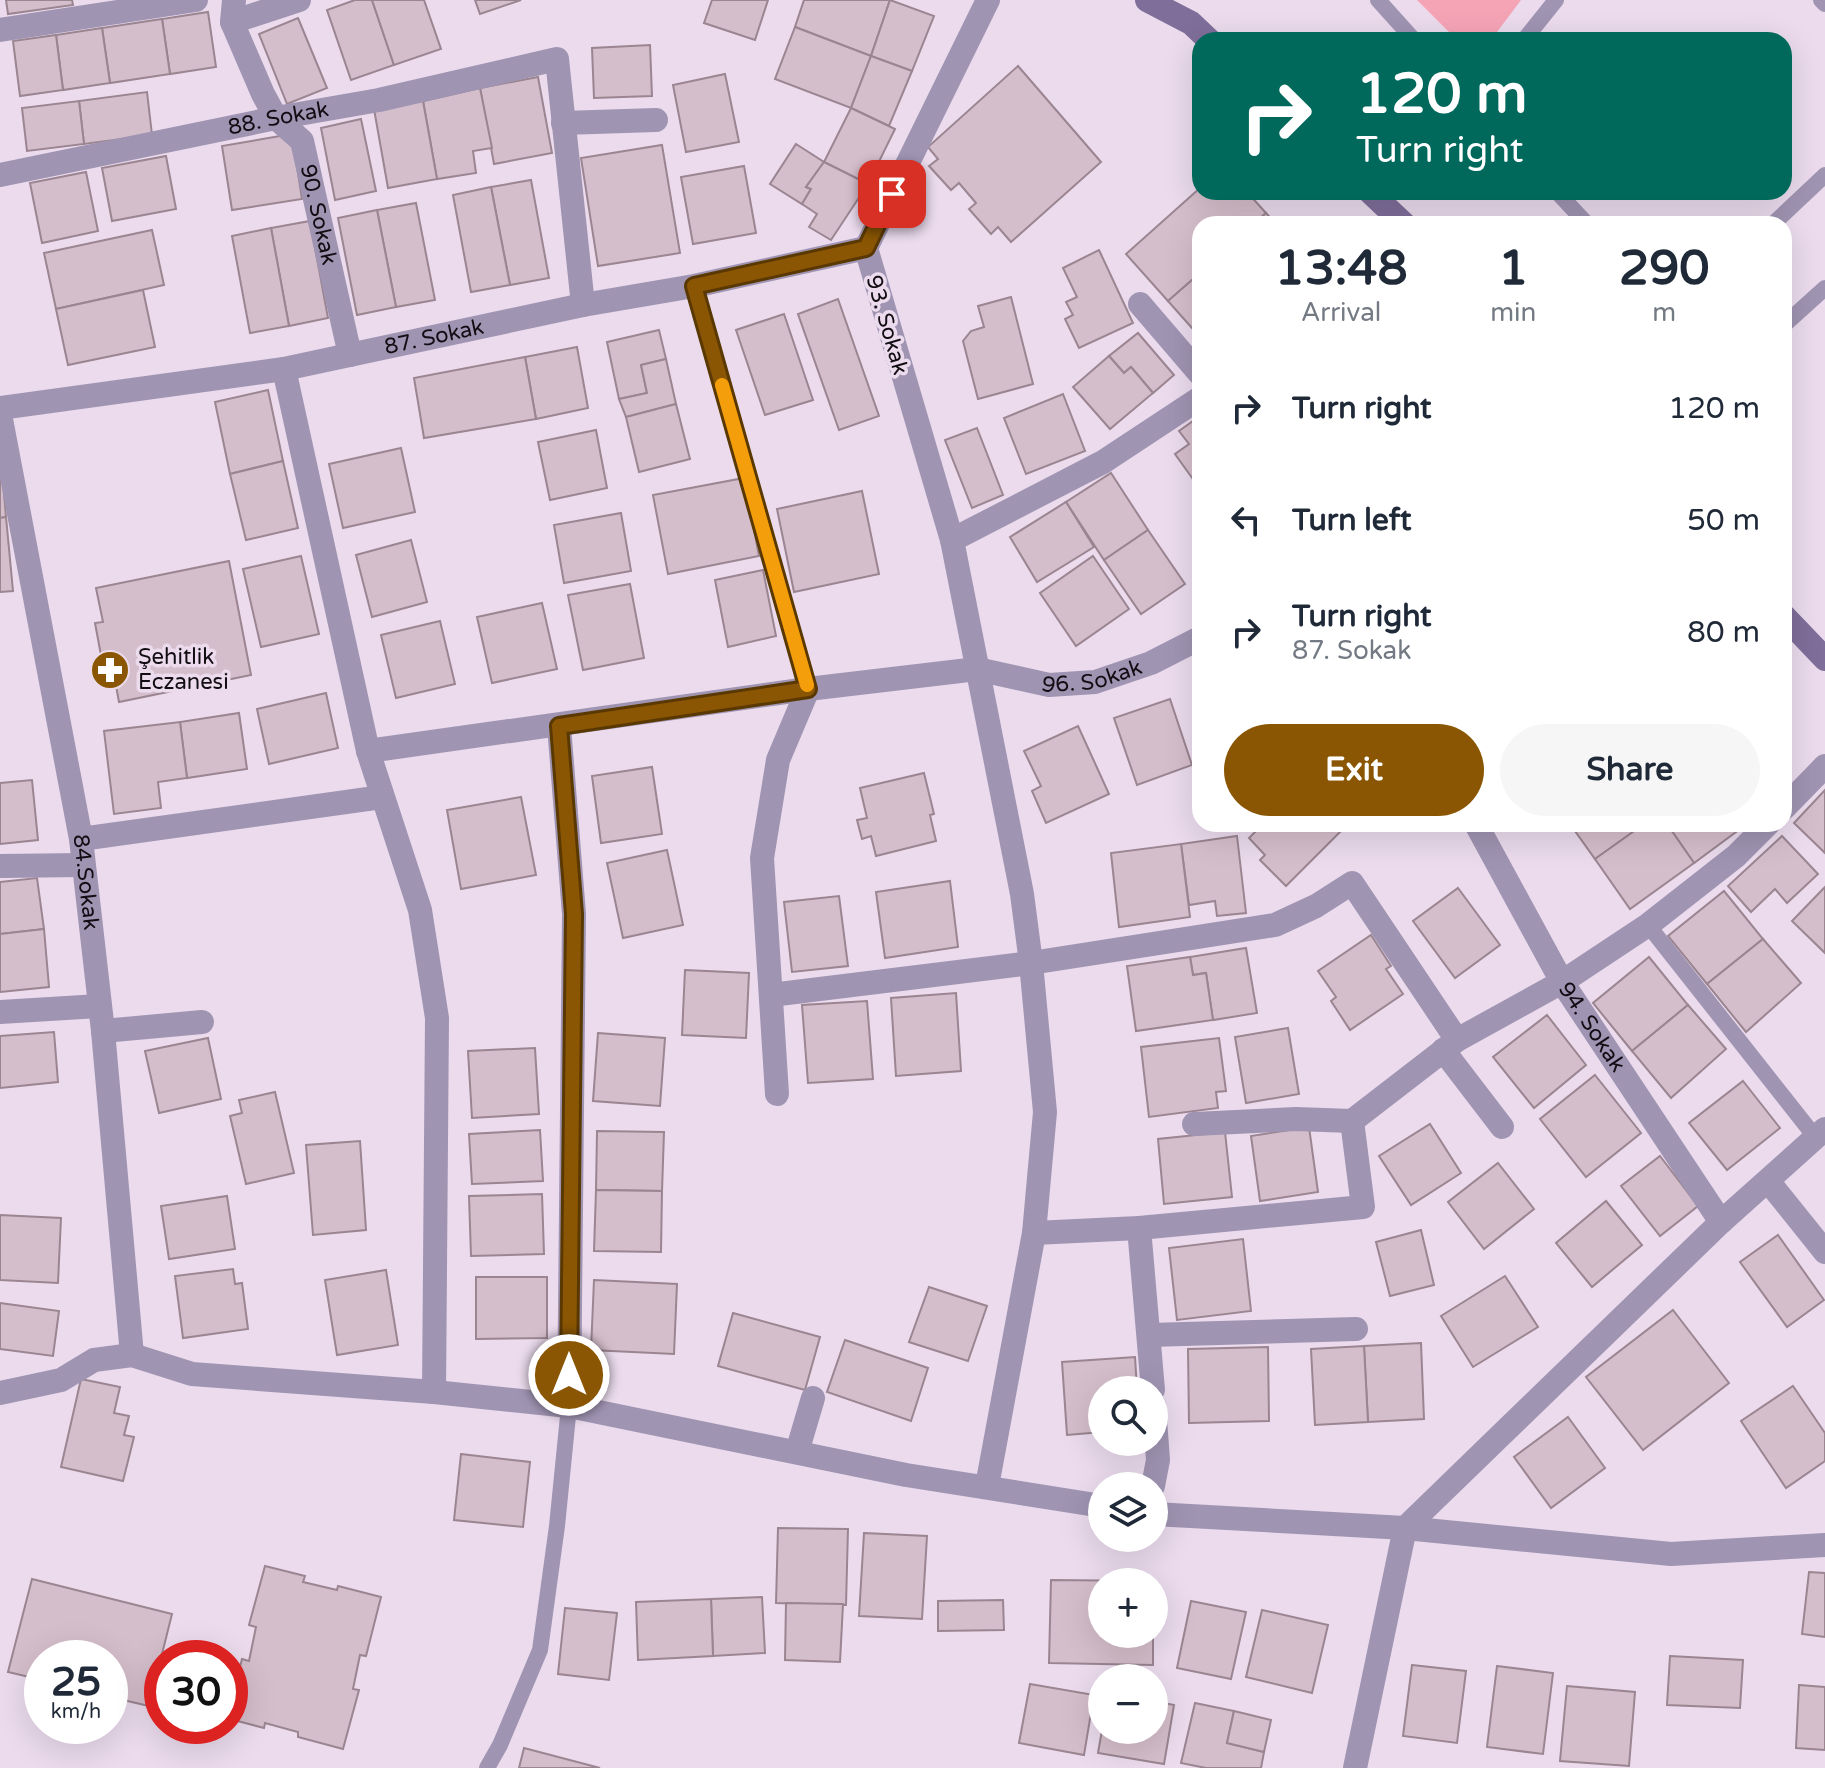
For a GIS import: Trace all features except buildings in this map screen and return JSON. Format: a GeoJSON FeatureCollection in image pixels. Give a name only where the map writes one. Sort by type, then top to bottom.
{"type":"FeatureCollection","features":[{"type":"Feature","properties":{"kind":"street"},"geometry":{"type":"LineString","coordinates":[[0,30],[196,0]]}},
{"type":"Feature","properties":{"kind":"street"},"geometry":{"type":"LineString","coordinates":[[233,11],[299,0]]}},
{"type":"Feature","properties":{"kind":"street","name":"93. Sokak"},"geometry":{"type":"LineString","coordinates":[[987,1486],[1034,1233],[1045,1112],[1031,963],[1022,894],[952,540],[866,248],[988,0]]}},
{"type":"Feature","properties":{"kind":"street"},"geometry":{"type":"LineString","coordinates":[[1147,0],[1191,23],[1201,32]]}},
{"type":"Feature","properties":{"kind":"street","name":"90. Sokak"},"geometry":{"type":"LineString","coordinates":[[233,11],[263,94],[276,118],[302,141],[350,355]]}},
{"type":"Feature","properties":{"kind":"street","name":"88. Sokak"},"geometry":{"type":"LineString","coordinates":[[0,175],[379,100],[557,59],[563,123]]}},
{"type":"Feature","properties":{"kind":"street"},"geometry":{"type":"LineString","coordinates":[[583,305],[563,123],[656,120]]}},
{"type":"Feature","properties":{"kind":"street"},"geometry":{"type":"LineString","coordinates":[[1376,200],[1389,216]]}},
{"type":"Feature","properties":{"kind":"street","name":"87. Sokak"},"geometry":{"type":"LineString","coordinates":[[0,411],[284,369],[866,248]]}},
{"type":"Feature","properties":{"kind":"street"},"geometry":{"type":"LineString","coordinates":[[1140,304],[1192,365]]}},
{"type":"Feature","properties":{"kind":"street"},"geometry":{"type":"LineString","coordinates":[[284,369],[368,751],[420,910],[437,1018],[434,1392]]}},
{"type":"Feature","properties":{"kind":"street"},"geometry":{"type":"LineString","coordinates":[[952,540],[1103,462],[1192,403]]}},
{"type":"Feature","properties":{"kind":"street","name":"84.Sokak"},"geometry":{"type":"LineString","coordinates":[[0,411],[81,839],[103,1031],[132,1355]]}},
{"type":"Feature","properties":{"kind":"street"},"geometry":{"type":"LineString","coordinates":[[1792,624],[1825,659]]}},
{"type":"Feature","properties":{"kind":"street","name":"96. Sokak"},"geometry":{"type":"LineString","coordinates":[[368,751],[808,689],[977,669],[1049,685],[1095,682],[1151,663],[1192,642]]}},
{"type":"Feature","properties":{"kind":"street"},"geometry":{"type":"LineString","coordinates":[[777,1094],[762,858],[778,760],[808,689]]}},
{"type":"Feature","properties":{"kind":"street"},"geometry":{"type":"LineString","coordinates":[[559,726],[574,914],[569,1406]]}},
{"type":"Feature","properties":{"kind":"street"},"geometry":{"type":"LineString","coordinates":[[1792,800],[1825,766]]}},
{"type":"Feature","properties":{"kind":"street"},"geometry":{"type":"LineString","coordinates":[[81,839],[382,797]]}},
{"type":"Feature","properties":{"kind":"street","name":"94. Sokak"},"geometry":{"type":"LineString","coordinates":[[1480,832],[1562,982],[1721,1222]]}},
{"type":"Feature","properties":{"kind":"street"},"geometry":{"type":"LineString","coordinates":[[1194,1124],[1296,1119],[1352,1121],[1450,1045],[1562,982],[1648,925],[1736,856],[1760,832]]}},
{"type":"Feature","properties":{"kind":"street"},"geometry":{"type":"LineString","coordinates":[[0,866],[83,865]]}},
{"type":"Feature","properties":{"kind":"street"},"geometry":{"type":"LineString","coordinates":[[771,995],[1031,963],[1275,925],[1316,906],[1352,883],[1502,1127]]}},
{"type":"Feature","properties":{"kind":"street"},"geometry":{"type":"LineString","coordinates":[[0,1012],[99,1006]]}},
{"type":"Feature","properties":{"kind":"street"},"geometry":{"type":"LineString","coordinates":[[103,1031],[202,1022]]}},
{"type":"Feature","properties":{"kind":"street"},"geometry":{"type":"LineString","coordinates":[[1034,1233],[1139,1228],[1363,1207],[1352,1121]]}},
{"type":"Feature","properties":{"kind":"street"},"geometry":{"type":"LineString","coordinates":[[1355,1768],[1405,1528],[1721,1222],[1820,1134]]}},
{"type":"Feature","properties":{"kind":"street"},"geometry":{"type":"LineString","coordinates":[[1768,1181],[1825,1252]]}},
{"type":"Feature","properties":{"kind":"street"},"geometry":{"type":"LineString","coordinates":[[1139,1228],[1152,1376]]}},
{"type":"Feature","properties":{"kind":"street"},"geometry":{"type":"LineString","coordinates":[[1149,1335],[1356,1329]]}},
{"type":"Feature","properties":{"kind":"street"},"geometry":{"type":"LineString","coordinates":[[0,1393],[61,1380],[94,1360],[132,1355],[192,1374],[434,1392],[569,1406],[906,1475],[1088,1504]]}},
{"type":"Feature","properties":{"kind":"street"},"geometry":{"type":"LineString","coordinates":[[797,1452],[813,1398]]}},
{"type":"Feature","properties":{"kind":"street"},"geometry":{"type":"LineString","coordinates":[[1168,1515],[1405,1528],[1671,1554],[1825,1545]]}},
{"type":"Feature","properties":{"kind":"lane"},"geometry":{"type":"LineString","coordinates":[[1378,0],[1407,32]]}},
{"type":"Feature","properties":{"kind":"lane"},"geometry":{"type":"LineString","coordinates":[[1530,32],[1556,0]]}},
{"type":"Feature","properties":{"kind":"lane"},"geometry":{"type":"LineString","coordinates":[[1781,216],[1825,175]]}},
{"type":"Feature","properties":{"kind":"lane"},"geometry":{"type":"LineString","coordinates":[[1564,200],[1580,216]]}},
{"type":"Feature","properties":{"kind":"lane"},"geometry":{"type":"LineString","coordinates":[[694,286],[808,689]]}},
{"type":"Feature","properties":{"kind":"lane"},"geometry":{"type":"LineString","coordinates":[[1792,318],[1825,288]]}},
{"type":"Feature","properties":{"kind":"lane"},"geometry":{"type":"LineString","coordinates":[[1648,925],[1820,1134]]}},
{"type":"Feature","properties":{"kind":"lane"},"geometry":{"type":"LineString","coordinates":[[487,1768],[500,1745],[540,1650],[569,1406]]}},
{"type":"Feature","properties":{"kind":"shaded area"},"geometry":{"type":"Polygon","coordinates":[[[1417,0],[1521,0],[1497,32],[1449,32],[1417,0]]]}},
{"type":"Feature","properties":{"kind":"slow traffic"},"geometry":{"type":"LineString","coordinates":[[722,385],[807,685]]}},
{"type":"Feature","properties":{"kind":"place","name":"Şehitlik Eczanesi"},"geometry":{"type":"Point","coordinates":[110,670]}},
{"type":"Feature","properties":{"kind":"route"},"geometry":{"type":"LineString","coordinates":[[569,1375],[574,914],[559,726],[808,689],[694,286],[866,248],[892,194]]}}]}
